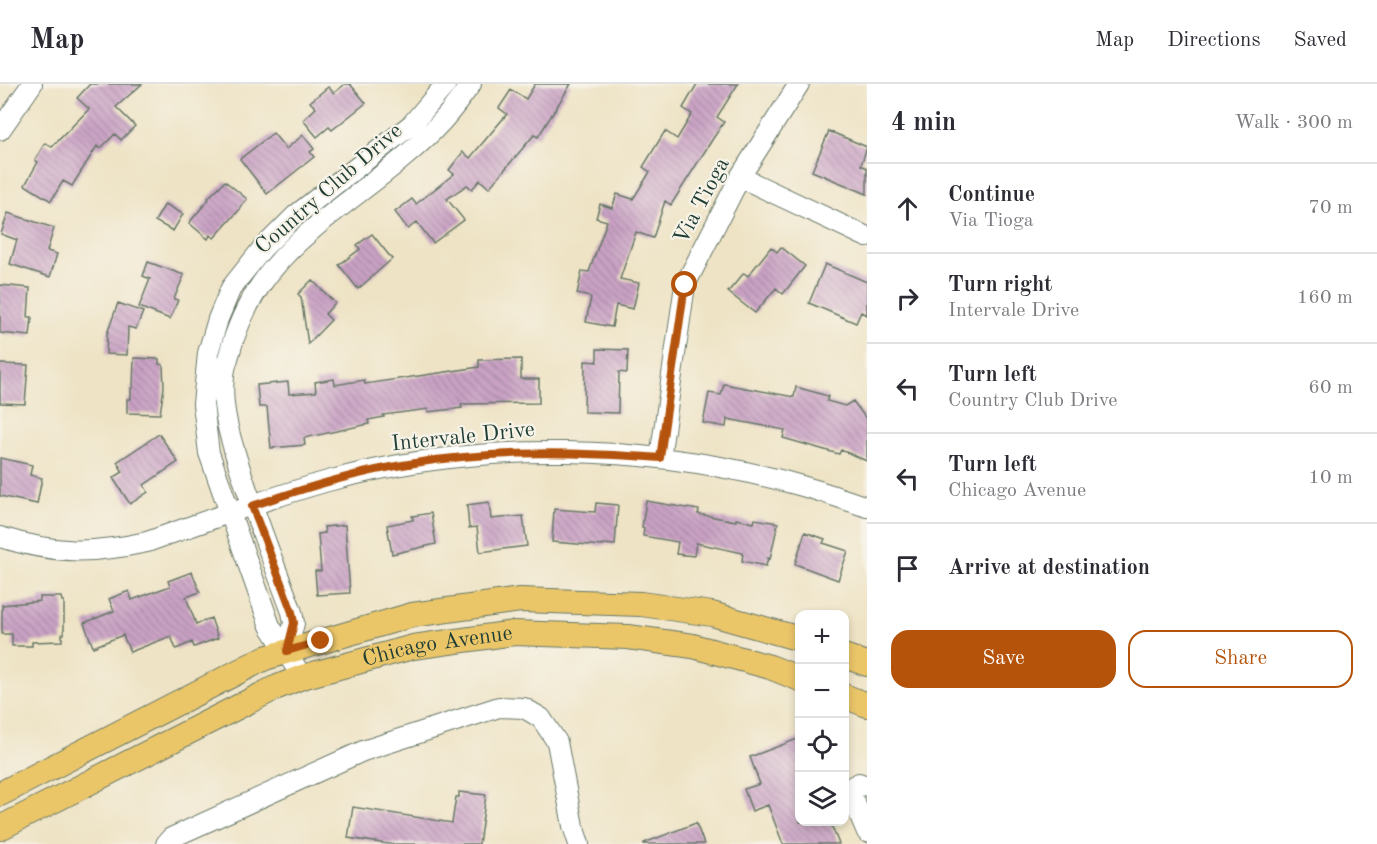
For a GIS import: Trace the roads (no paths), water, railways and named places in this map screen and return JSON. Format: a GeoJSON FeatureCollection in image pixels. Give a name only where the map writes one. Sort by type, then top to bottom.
{"type":"FeatureCollection","features":[{"type":"Feature","properties":{"kind":"main road","name":"Chicago Avenue"},"geometry":{"type":"LineString","coordinates":[[0,794],[265,658],[412,615],[520,600],[641,603],[711,614],[795,638]]}},
{"type":"Feature","properties":{"kind":"main road","name":"Chicago Avenue"},"geometry":{"type":"LineString","coordinates":[[0,828],[275,688],[302,677],[413,647],[514,633],[628,637],[693,646],[770,667],[795,677]]}},
{"type":"Feature","properties":{"kind":"main road"},"geometry":{"type":"LineString","coordinates":[[849,658],[867,664]]}},
{"type":"Feature","properties":{"kind":"main road"},"geometry":{"type":"LineString","coordinates":[[849,698],[867,705]]}},
{"type":"Feature","properties":{"kind":"street","name":"Country Club Drive"},"geometry":{"type":"LineString","coordinates":[[302,677],[270,626],[209,453],[202,404],[208,353],[218,319],[231,288],[262,249],[296,215],[412,124],[446,84]]}},
{"type":"Feature","properties":{"kind":"street","name":"Country Club Drive"},"geometry":{"type":"LineString","coordinates":[[287,651],[294,623],[292,612],[252,506],[228,426],[224,377],[233,339],[261,282],[285,254],[401,159],[443,120],[471,84]]}},
{"type":"Feature","properties":{"kind":"street","name":"Via Tioga"},"geometry":{"type":"LineString","coordinates":[[660,458],[685,285],[740,177],[799,84]]}},
{"type":"Feature","properties":{"kind":"street"},"geometry":{"type":"LineString","coordinates":[[0,130],[22,87]]}},
{"type":"Feature","properties":{"kind":"street"},"geometry":{"type":"LineString","coordinates":[[740,177],[867,237]]}},
{"type":"Feature","properties":{"kind":"street","name":"Intervale Drive"},"geometry":{"type":"LineString","coordinates":[[0,537],[55,551],[86,552],[108,549],[147,542],[328,481],[414,463],[496,454],[579,452],[660,458],[731,470],[802,486],[867,507]]}},
{"type":"Feature","properties":{"kind":"street"},"geometry":{"type":"LineString","coordinates":[[166,844],[171,838],[363,751],[499,706],[524,708],[542,718],[557,742],[573,826],[579,844]]}},
{"type":"Feature","properties":{"kind":"street"},"geometry":{"type":"LineString","coordinates":[[867,786],[859,783],[853,786],[851,794],[867,832]]}}]}
